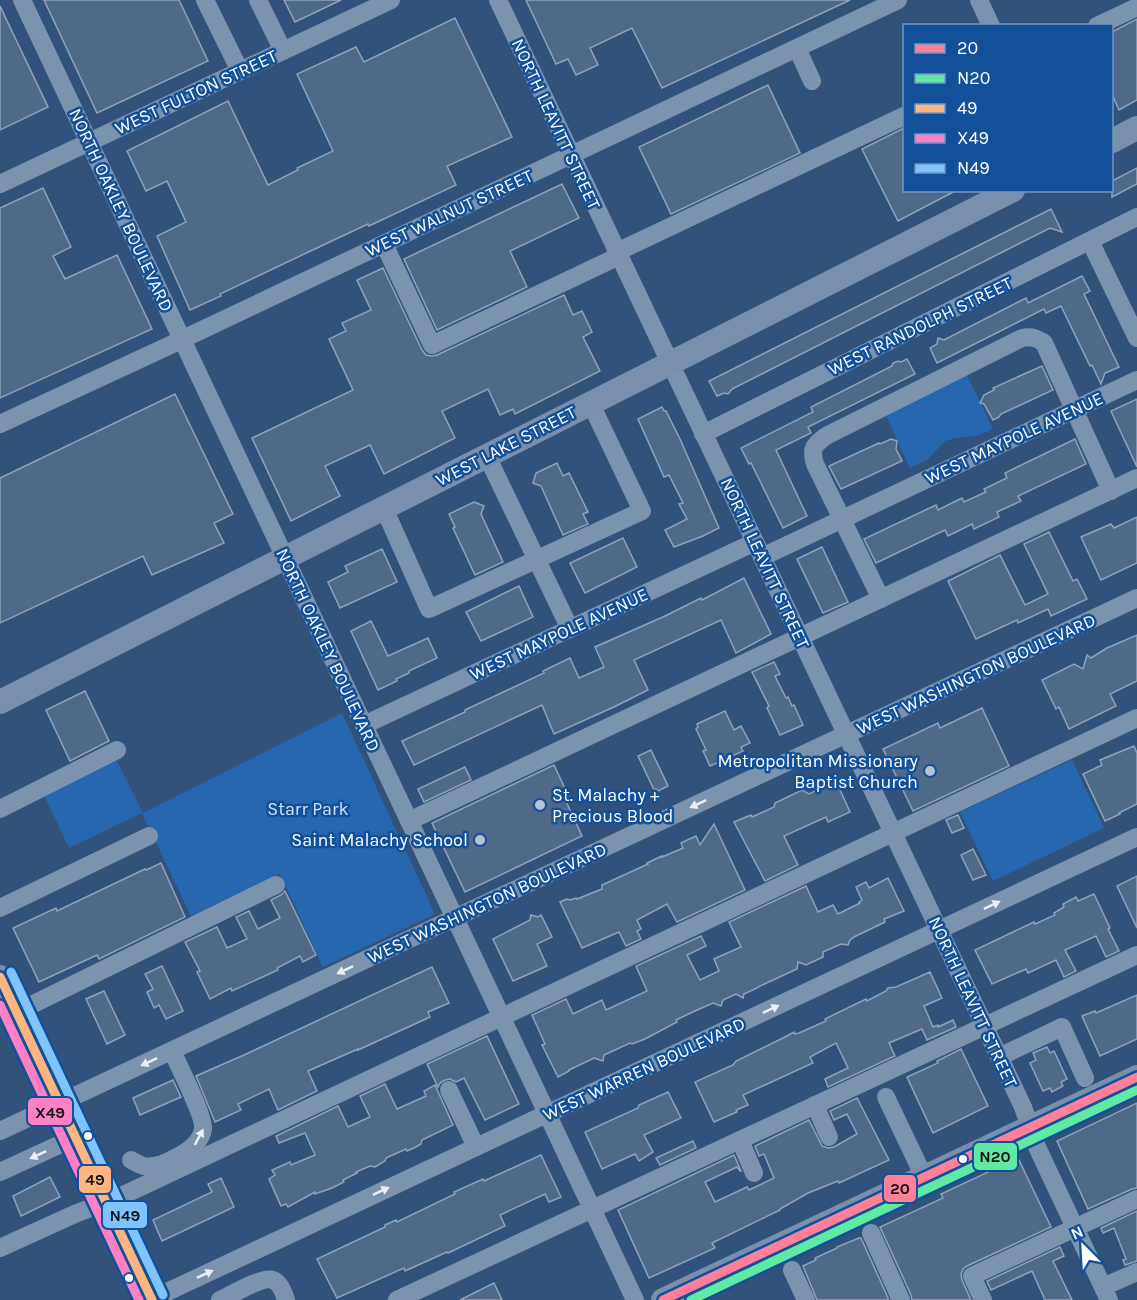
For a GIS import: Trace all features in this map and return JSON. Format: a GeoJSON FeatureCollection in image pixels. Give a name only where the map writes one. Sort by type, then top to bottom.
{"type":"FeatureCollection","features":[{"type":"Feature","properties":{"kind":"main road"},"geometry":{"type":"LineString","coordinates":[[1113,140],[1137,128]]}},
{"type":"Feature","properties":{"kind":"main road","name":"WEST LAKE STREET"},"geometry":{"type":"LineString","coordinates":[[0,702],[1009,192]]}},
{"type":"Feature","properties":{"kind":"main road"},"geometry":{"type":"LineString","coordinates":[[0,977],[152,1300]]}},
{"type":"Feature","properties":{"kind":"main road"},"geometry":{"type":"LineString","coordinates":[[663,1300],[1137,1077]]}},
{"type":"Feature","properties":{"kind":"street","name":"NORTH OAKLEY BOULEVARD"},"geometry":{"type":"LineString","coordinates":[[22,0],[635,1300]]}},
{"type":"Feature","properties":{"kind":"street"},"geometry":{"type":"LineString","coordinates":[[205,0],[240,71]]}},
{"type":"Feature","properties":{"kind":"street"},"geometry":{"type":"LineString","coordinates":[[258,0],[283,51]]}},
{"type":"Feature","properties":{"kind":"street","name":"NORTH LEAVITT STREET"},"geometry":{"type":"LineString","coordinates":[[498,0],[1023,1107],[1038,1147],[1106,1294]]}},
{"type":"Feature","properties":{"kind":"street","name":"WEST WALNUT STREET"},"geometry":{"type":"LineString","coordinates":[[0,424],[898,0]]}},
{"type":"Feature","properties":{"kind":"street"},"geometry":{"type":"LineString","coordinates":[[979,0],[990,24]]}},
{"type":"Feature","properties":{"kind":"street","name":"WEST FULTON STREET"},"geometry":{"type":"LineString","coordinates":[[0,184],[386,1]]}},
{"type":"Feature","properties":{"kind":"street"},"geometry":{"type":"LineString","coordinates":[[1101,24],[1137,7]]}},
{"type":"Feature","properties":{"kind":"street"},"geometry":{"type":"LineString","coordinates":[[797,48],[812,81]]}},
{"type":"Feature","properties":{"kind":"street"},"geometry":{"type":"LineString","coordinates":[[384,244],[432,345],[903,116]]}},
{"type":"Feature","properties":{"kind":"street","name":"WEST RANDOLPH STREET"},"geometry":{"type":"LineString","coordinates":[[703,434],[1137,217]]}},
{"type":"Feature","properties":{"kind":"street"},"geometry":{"type":"LineString","coordinates":[[1090,241],[1137,338]]}},
{"type":"Feature","properties":{"kind":"street"},"geometry":{"type":"LineString","coordinates":[[881,599],[815,464],[813,449],[826,436],[1022,338],[1031,336],[1044,343],[1111,491]]}},
{"type":"Feature","properties":{"kind":"street","name":"WEST MAYPOLE AVENUE"},"geometry":{"type":"LineString","coordinates":[[364,725],[570,629],[758,549],[843,519],[1137,380]]}},
{"type":"Feature","properties":{"kind":"street"},"geometry":{"type":"LineString","coordinates":[[384,508],[429,609],[642,511],[591,404]]}},
{"type":"Feature","properties":{"kind":"street"},"geometry":{"type":"LineString","coordinates":[[488,456],[570,629]]}},
{"type":"Feature","properties":{"kind":"street"},"geometry":{"type":"LineString","coordinates":[[409,820],[1137,478]]}},
{"type":"Feature","properties":{"kind":"street","name":"WEST WASHINGTON BOULEVARD"},"geometry":{"type":"LineString","coordinates":[[0,1131],[1137,598]]}},
{"type":"Feature","properties":{"kind":"street"},"geometry":{"type":"LineString","coordinates":[[0,1248],[106,1202],[1137,718]]}},
{"type":"Feature","properties":{"kind":"street"},"geometry":{"type":"LineString","coordinates":[[0,809],[117,750]]}},
{"type":"Feature","properties":{"kind":"street"},"geometry":{"type":"LineString","coordinates":[[0,908],[149,836]]}},
{"type":"Feature","properties":{"kind":"street","name":"WEST WARREN BOULEVARD"},"geometry":{"type":"LineString","coordinates":[[152,1300],[1137,837]]}},
{"type":"Feature","properties":{"kind":"street"},"geometry":{"type":"LineString","coordinates":[[17,1012],[276,885]]}},
{"type":"Feature","properties":{"kind":"street"},"geometry":{"type":"LineString","coordinates":[[397,1300],[1137,955]]}},
{"type":"Feature","properties":{"kind":"street"},"geometry":{"type":"LineString","coordinates":[[999,1057],[1062,1027],[1085,1078]]}},
{"type":"Feature","properties":{"kind":"street"},"geometry":{"type":"LineString","coordinates":[[131,1160],[145,1166],[154,1166],[184,1153],[193,1147],[201,1136],[204,1126],[200,1113],[172,1051]]}},
{"type":"Feature","properties":{"kind":"street"},"geometry":{"type":"LineString","coordinates":[[449,1090],[476,1147]]}},
{"type":"Feature","properties":{"kind":"street"},"geometry":{"type":"LineString","coordinates":[[886,1097],[924,1177]]}},
{"type":"Feature","properties":{"kind":"street"},"geometry":{"type":"LineString","coordinates":[[815,1105],[830,1137]]}},
{"type":"Feature","properties":{"kind":"street"},"geometry":{"type":"LineString","coordinates":[[0,1172],[76,1137]]}},
{"type":"Feature","properties":{"kind":"street"},"geometry":{"type":"LineString","coordinates":[[740,1140],[754,1173]]}},
{"type":"Feature","properties":{"kind":"street"},"geometry":{"type":"LineString","coordinates":[[983,1300],[972,1276],[1137,1199]]}},
{"type":"Feature","properties":{"kind":"street"},"geometry":{"type":"LineString","coordinates":[[871,1233],[901,1300]]}},
{"type":"Feature","properties":{"kind":"street"},"geometry":{"type":"LineString","coordinates":[[792,1270],[806,1300]]}},
{"type":"Feature","properties":{"kind":"street"},"geometry":{"type":"LineString","coordinates":[[1106,1294],[1137,1272]]}},
{"type":"Feature","properties":{"kind":"street"},"geometry":{"type":"LineString","coordinates":[[220,1300],[263,1280],[273,1280],[279,1285],[286,1300]]}},
{"type":"Feature","properties":{"kind":"green space"},"geometry":{"type":"Polygon","coordinates":[[[965,371],[993,429],[975,436],[945,441],[927,460],[910,468],[884,411],[965,371]]]}},
{"type":"Feature","properties":{"kind":"green space","name":"Starr Park"},"geometry":{"type":"Polygon","coordinates":[[[342,713],[434,912],[433,915],[323,967],[280,874],[191,916],[142,813],[69,848],[43,793],[115,757],[143,813],[342,713]]]}},
{"type":"Feature","properties":{"kind":"green space"},"geometry":{"type":"Polygon","coordinates":[[[1072,760],[1104,828],[993,881],[960,812],[1072,760]]]}},
{"type":"Feature","properties":{"kind":"building"},"geometry":{"type":"Polygon","coordinates":[[[44,0],[179,0],[208,61],[97,113],[44,0]]]}},
{"type":"Feature","properties":{"kind":"building"},"geometry":{"type":"Polygon","coordinates":[[[284,0],[341,0],[295,22],[284,0]]]}},
{"type":"Feature","properties":{"kind":"building"},"geometry":{"type":"Polygon","coordinates":[[[526,0],[850,0],[662,88],[632,28],[590,48],[598,65],[576,75],[568,59],[556,64],[526,0]]]}},
{"type":"Feature","properties":{"kind":"building"},"geometry":{"type":"Polygon","coordinates":[[[0,6],[48,107],[0,130],[0,6]]]}},
{"type":"Feature","properties":{"kind":"building"},"geometry":{"type":"Polygon","coordinates":[[[455,18],[512,137],[447,166],[456,185],[319,247],[190,310],[157,236],[186,222],[167,181],[146,191],[127,151],[228,101],[268,185],[333,151],[297,74],[356,47],[364,62],[455,18]]]}},
{"type":"Feature","properties":{"kind":"building"},"geometry":{"type":"Polygon","coordinates":[[[1137,19],[1137,100],[1119,110],[1113,96],[1113,31],[1137,19]]]}},
{"type":"Feature","properties":{"kind":"building"},"geometry":{"type":"Polygon","coordinates":[[[768,85],[800,153],[671,214],[639,147],[768,85]]]}},
{"type":"Feature","properties":{"kind":"building"},"geometry":{"type":"Polygon","coordinates":[[[903,128],[903,192],[953,192],[898,221],[862,149],[903,128]]]}},
{"type":"Feature","properties":{"kind":"building"},"geometry":{"type":"Polygon","coordinates":[[[1137,168],[1137,184],[1112,197],[1113,180],[1137,168]]]}},
{"type":"Feature","properties":{"kind":"building"},"geometry":{"type":"Polygon","coordinates":[[[562,184],[579,218],[510,251],[527,287],[437,330],[404,259],[562,184]]]}},
{"type":"Feature","properties":{"kind":"building"},"geometry":{"type":"Polygon","coordinates":[[[43,188],[71,247],[53,256],[65,279],[117,255],[152,329],[0,398],[0,208],[43,188]]]}},
{"type":"Feature","properties":{"kind":"building"},"geometry":{"type":"Polygon","coordinates":[[[1051,209],[1062,232],[1050,228],[732,389],[728,394],[717,396],[709,381],[1051,209]]]}},
{"type":"Feature","properties":{"kind":"building"},"geometry":{"type":"Polygon","coordinates":[[[383,268],[426,355],[437,355],[564,295],[573,315],[582,311],[592,332],[583,337],[600,371],[515,414],[513,409],[500,415],[488,389],[442,411],[455,438],[384,474],[370,445],[325,466],[340,496],[291,521],[252,438],[353,390],[329,339],[346,331],[342,323],[371,310],[357,280],[383,268]]]}},
{"type":"Feature","properties":{"kind":"building"},"geometry":{"type":"Polygon","coordinates":[[[1082,276],[1090,291],[1084,294],[1119,367],[1105,373],[1101,384],[1061,306],[1046,313],[1044,309],[937,363],[930,348],[937,344],[938,338],[944,340],[1026,298],[1028,303],[1082,276]]]}},
{"type":"Feature","properties":{"kind":"building"},"geometry":{"type":"Polygon","coordinates":[[[907,359],[915,374],[808,427],[811,433],[776,450],[807,516],[783,528],[751,463],[749,464],[741,448],[813,412],[811,407],[892,366],[893,363],[907,359]]]}},
{"type":"Feature","properties":{"kind":"building"},"geometry":{"type":"Polygon","coordinates":[[[1042,366],[1053,390],[993,420],[984,404],[980,403],[984,395],[994,390],[993,388],[1042,366]]]}},
{"type":"Feature","properties":{"kind":"building"},"geometry":{"type":"Polygon","coordinates":[[[175,394],[233,514],[214,523],[224,543],[152,575],[143,556],[0,623],[0,478],[175,394]]]}},
{"type":"Feature","properties":{"kind":"building"},"geometry":{"type":"Polygon","coordinates":[[[1137,399],[1137,467],[1111,411],[1137,399]]]}},
{"type":"Feature","properties":{"kind":"building"},"geometry":{"type":"Polygon","coordinates":[[[662,407],[680,439],[719,528],[674,547],[665,530],[687,519],[679,504],[683,503],[669,475],[664,477],[638,419],[662,407]]]}},
{"type":"Feature","properties":{"kind":"building"},"geometry":{"type":"Polygon","coordinates":[[[891,439],[897,441],[896,449],[902,461],[841,489],[829,466],[891,439]]]}},
{"type":"Feature","properties":{"kind":"building"},"geometry":{"type":"Polygon","coordinates":[[[1075,439],[1086,464],[1018,496],[1021,501],[997,512],[999,517],[974,529],[972,524],[948,536],[945,530],[876,563],[864,539],[936,505],[938,510],[962,498],[964,502],[986,492],[984,489],[1007,478],[1005,473],[1075,439]]]}},
{"type":"Feature","properties":{"kind":"building"},"geometry":{"type":"Polygon","coordinates":[[[557,463],[563,476],[569,473],[588,512],[583,514],[588,524],[563,535],[541,486],[533,483],[536,473],[557,463]]]}},
{"type":"Feature","properties":{"kind":"building"},"geometry":{"type":"Polygon","coordinates":[[[474,502],[484,506],[481,514],[503,562],[475,575],[453,528],[455,527],[449,514],[474,502]]]}},
{"type":"Feature","properties":{"kind":"building"},"geometry":{"type":"Polygon","coordinates":[[[1137,517],[1137,563],[1101,580],[1081,537],[1111,524],[1114,528],[1137,517]]]}},
{"type":"Feature","properties":{"kind":"building"},"geometry":{"type":"Polygon","coordinates":[[[1049,532],[1073,581],[1077,579],[1087,599],[1051,616],[1048,609],[1018,623],[1017,620],[976,639],[948,581],[1000,555],[1025,605],[1048,594],[1024,544],[1049,532]]]}},
{"type":"Feature","properties":{"kind":"building"},"geometry":{"type":"Polygon","coordinates":[[[623,538],[637,567],[585,593],[570,563],[623,538]]]}},
{"type":"Feature","properties":{"kind":"building"},"geometry":{"type":"Polygon","coordinates":[[[822,547],[848,602],[823,613],[797,559],[822,547]]]}},
{"type":"Feature","properties":{"kind":"building"},"geometry":{"type":"Polygon","coordinates":[[[382,549],[397,582],[340,608],[328,582],[348,572],[345,566],[382,549]]]}},
{"type":"Feature","properties":{"kind":"building"},"geometry":{"type":"Polygon","coordinates":[[[744,578],[771,634],[736,653],[721,620],[634,660],[648,690],[616,706],[554,734],[542,705],[414,765],[402,741],[544,673],[543,671],[570,658],[579,678],[604,667],[595,647],[701,598],[702,600],[744,578]]]}},
{"type":"Feature","properties":{"kind":"building"},"geometry":{"type":"Polygon","coordinates":[[[519,586],[533,617],[481,641],[466,612],[519,586]]]}},
{"type":"Feature","properties":{"kind":"building"},"geometry":{"type":"Polygon","coordinates":[[[371,621],[388,656],[428,638],[437,658],[409,671],[396,679],[397,681],[378,690],[351,631],[371,621]]]}},
{"type":"Feature","properties":{"kind":"building"},"geometry":{"type":"Polygon","coordinates":[[[1137,635],[1137,681],[1110,694],[1116,706],[1069,729],[1059,707],[1056,709],[1042,680],[1074,664],[1083,669],[1087,655],[1091,658],[1137,635]]]}},
{"type":"Feature","properties":{"kind":"building"},"geometry":{"type":"Polygon","coordinates":[[[774,662],[780,674],[775,676],[786,698],[788,697],[792,706],[794,705],[803,725],[780,735],[752,672],[774,662]]]}},
{"type":"Feature","properties":{"kind":"building"},"geometry":{"type":"Polygon","coordinates":[[[85,691],[109,741],[70,761],[46,710],[85,691]]]}},
{"type":"Feature","properties":{"kind":"building","name":"Metropolitan Missionary Baptist Church"},"geometry":{"type":"Polygon","coordinates":[[[982,708],[1009,766],[913,811],[883,749],[938,723],[940,728],[982,708]]]}},
{"type":"Feature","properties":{"kind":"building"},"geometry":{"type":"Polygon","coordinates":[[[725,711],[734,730],[741,726],[750,743],[741,747],[743,751],[710,766],[703,751],[706,750],[696,729],[697,724],[725,711]]]}},
{"type":"Feature","properties":{"kind":"building"},"geometry":{"type":"Polygon","coordinates":[[[1134,746],[1137,753],[1137,804],[1105,821],[1083,774],[1102,765],[1100,760],[1134,746]]]}},
{"type":"Feature","properties":{"kind":"building"},"geometry":{"type":"Polygon","coordinates":[[[651,750],[668,786],[658,791],[654,790],[638,756],[651,750]]]}},
{"type":"Feature","properties":{"kind":"building"},"geometry":{"type":"Polygon","coordinates":[[[554,765],[569,797],[565,799],[582,836],[465,892],[432,823],[554,765]]]}},
{"type":"Feature","properties":{"kind":"building"},"geometry":{"type":"Polygon","coordinates":[[[465,767],[471,780],[424,802],[418,789],[465,767]]]}},
{"type":"Feature","properties":{"kind":"building"},"geometry":{"type":"Polygon","coordinates":[[[836,781],[850,812],[828,822],[826,817],[784,836],[798,865],[765,881],[734,822],[774,807],[775,803],[802,790],[809,794],[836,781]]]}},
{"type":"Feature","properties":{"kind":"building"},"geometry":{"type":"Polygon","coordinates":[[[958,815],[964,828],[952,833],[946,820],[958,815]]]}},
{"type":"Feature","properties":{"kind":"building"},"geometry":{"type":"Polygon","coordinates":[[[714,824],[745,890],[677,922],[667,904],[637,920],[641,929],[637,931],[641,939],[626,946],[619,932],[582,948],[560,902],[577,899],[602,889],[602,885],[683,848],[681,843],[696,836],[700,845],[714,824]]]}},
{"type":"Feature","properties":{"kind":"building"},"geometry":{"type":"Polygon","coordinates":[[[973,849],[986,875],[973,880],[961,855],[973,849]]]}},
{"type":"Feature","properties":{"kind":"building"},"geometry":{"type":"Polygon","coordinates":[[[161,863],[185,917],[99,959],[97,955],[39,982],[13,928],[56,908],[57,911],[161,863]]]}},
{"type":"Feature","properties":{"kind":"building"},"geometry":{"type":"Polygon","coordinates":[[[1137,876],[1137,928],[1117,886],[1137,876]]]}},
{"type":"Feature","properties":{"kind":"building"},"geometry":{"type":"Polygon","coordinates":[[[888,878],[904,911],[884,919],[885,922],[854,937],[848,945],[841,944],[823,952],[823,957],[806,965],[798,962],[797,969],[744,994],[743,998],[736,994],[723,1000],[721,1006],[713,1003],[676,1020],[677,1022],[645,1039],[604,1055],[603,1061],[594,1058],[558,1077],[542,1045],[545,1044],[532,1015],[566,999],[573,1014],[602,1000],[606,1010],[647,991],[636,966],[701,936],[706,946],[687,955],[700,980],[719,971],[714,959],[741,947],[729,922],[806,886],[818,912],[833,905],[838,914],[862,900],[856,887],[866,882],[869,888],[888,878]]]}},
{"type":"Feature","properties":{"kind":"building"},"geometry":{"type":"Polygon","coordinates":[[[285,891],[316,955],[303,962],[300,956],[277,968],[278,970],[232,991],[231,988],[210,999],[197,972],[200,971],[185,942],[217,927],[227,948],[247,939],[236,917],[249,911],[258,929],[280,918],[271,900],[285,891]]]}},
{"type":"Feature","properties":{"kind":"building"},"geometry":{"type":"Polygon","coordinates":[[[1094,894],[1119,951],[1106,957],[1096,936],[1065,950],[1076,971],[1064,977],[1056,960],[1028,973],[1026,969],[992,984],[975,950],[1034,922],[1035,924],[1055,915],[1054,913],[1064,907],[1063,904],[1076,897],[1078,901],[1094,894]]]}},
{"type":"Feature","properties":{"kind":"building"},"geometry":{"type":"Polygon","coordinates":[[[531,915],[538,917],[541,915],[552,937],[537,944],[547,966],[513,981],[493,939],[530,920],[531,915]]]}},
{"type":"Feature","properties":{"kind":"building"},"geometry":{"type":"Polygon","coordinates":[[[162,966],[183,1011],[166,1019],[159,1005],[154,1008],[147,992],[153,989],[145,974],[162,966]]]}},
{"type":"Feature","properties":{"kind":"building"},"geometry":{"type":"Polygon","coordinates":[[[432,967],[449,1003],[428,1012],[430,1017],[308,1071],[317,1091],[278,1110],[269,1089],[238,1104],[241,1110],[215,1122],[196,1076],[432,967]]]}},
{"type":"Feature","properties":{"kind":"building"},"geometry":{"type":"Polygon","coordinates":[[[930,972],[942,998],[924,1006],[933,1027],[953,1020],[956,1027],[927,1040],[922,1029],[889,1043],[895,1056],[828,1087],[825,1079],[848,1068],[836,1043],[810,1057],[813,1063],[743,1095],[748,1105],[714,1122],[695,1082],[733,1065],[736,1061],[794,1032],[799,1033],[826,1021],[825,1019],[866,999],[867,1001],[888,988],[896,987],[930,972]]]}},
{"type":"Feature","properties":{"kind":"building"},"geometry":{"type":"Polygon","coordinates":[[[104,991],[125,1035],[107,1044],[86,999],[104,991]]]}},
{"type":"Feature","properties":{"kind":"building"},"geometry":{"type":"Polygon","coordinates":[[[1137,995],[1137,1039],[1100,1056],[1082,1016],[1095,1011],[1096,1013],[1137,995]]]}},
{"type":"Feature","properties":{"kind":"building"},"geometry":{"type":"Polygon","coordinates":[[[487,1036],[519,1104],[485,1120],[464,1078],[456,1082],[450,1079],[445,1080],[438,1087],[427,1064],[487,1036]]]}},
{"type":"Feature","properties":{"kind":"building"},"geometry":{"type":"Polygon","coordinates":[[[1047,1047],[1050,1053],[1054,1051],[1067,1079],[1061,1082],[1063,1086],[1052,1092],[1050,1088],[1043,1091],[1030,1063],[1036,1060],[1033,1053],[1047,1047]]]}},
{"type":"Feature","properties":{"kind":"building"},"geometry":{"type":"Polygon","coordinates":[[[961,1049],[988,1106],[933,1133],[907,1077],[938,1063],[937,1061],[961,1049]]]}},
{"type":"Feature","properties":{"kind":"building"},"geometry":{"type":"Polygon","coordinates":[[[173,1080],[181,1097],[140,1115],[133,1098],[173,1080]]]}},
{"type":"Feature","properties":{"kind":"building"},"geometry":{"type":"Polygon","coordinates":[[[385,1084],[397,1109],[426,1096],[424,1091],[435,1085],[453,1125],[422,1140],[421,1144],[414,1148],[386,1158],[375,1167],[370,1166],[356,1172],[332,1188],[315,1194],[315,1192],[288,1207],[286,1204],[281,1206],[269,1179],[275,1175],[272,1170],[315,1155],[305,1133],[279,1143],[276,1136],[338,1106],[348,1127],[370,1117],[360,1096],[385,1084]]]}},
{"type":"Feature","properties":{"kind":"building"},"geometry":{"type":"Polygon","coordinates":[[[668,1092],[681,1118],[644,1135],[653,1152],[639,1161],[635,1154],[602,1169],[585,1132],[668,1092]]]}},
{"type":"Feature","properties":{"kind":"building"},"geometry":{"type":"Polygon","coordinates":[[[857,1098],[889,1160],[839,1183],[838,1181],[808,1193],[780,1210],[712,1243],[715,1248],[649,1278],[618,1210],[734,1155],[741,1171],[737,1167],[705,1182],[715,1202],[747,1187],[749,1190],[774,1178],[764,1154],[759,1156],[755,1146],[809,1120],[822,1146],[834,1147],[857,1134],[847,1114],[834,1120],[830,1111],[857,1098]]]}},
{"type":"Feature","properties":{"kind":"building"},"geometry":{"type":"Polygon","coordinates":[[[1137,1103],[1137,1188],[1088,1209],[1057,1141],[1137,1103]]]}},
{"type":"Feature","properties":{"kind":"building"},"geometry":{"type":"Polygon","coordinates":[[[693,1141],[696,1148],[660,1165],[656,1158],[693,1141]]]}},
{"type":"Feature","properties":{"kind":"building"},"geometry":{"type":"Polygon","coordinates":[[[541,1155],[561,1197],[549,1202],[545,1194],[500,1215],[505,1226],[448,1253],[405,1271],[404,1268],[337,1298],[317,1259],[455,1194],[454,1192],[541,1155]]]}},
{"type":"Feature","properties":{"kind":"building"},"geometry":{"type":"Polygon","coordinates":[[[1018,1158],[1051,1227],[963,1269],[962,1280],[971,1300],[912,1300],[880,1227],[943,1198],[941,1194],[1018,1158]]]}},
{"type":"Feature","properties":{"kind":"building"},"geometry":{"type":"Polygon","coordinates":[[[50,1177],[60,1197],[21,1216],[13,1196],[50,1177]]]}},
{"type":"Feature","properties":{"kind":"building"},"geometry":{"type":"Polygon","coordinates":[[[221,1178],[234,1207],[162,1241],[153,1220],[212,1192],[208,1184],[221,1178]]]}},
{"type":"Feature","properties":{"kind":"building"},"geometry":{"type":"Polygon","coordinates":[[[1137,1211],[1137,1261],[1125,1265],[1123,1260],[1126,1259],[1114,1228],[1103,1233],[1101,1228],[1137,1211]]]}},
{"type":"Feature","properties":{"kind":"building"},"geometry":{"type":"Polygon","coordinates":[[[861,1238],[889,1300],[817,1300],[803,1266],[861,1238]]]}},
{"type":"Feature","properties":{"kind":"building"},"geometry":{"type":"Polygon","coordinates":[[[1060,1247],[1064,1256],[1053,1261],[1072,1300],[1045,1300],[1032,1271],[991,1290],[987,1281],[1060,1247]]]}},
{"type":"Feature","properties":{"kind":"building"},"geometry":{"type":"Polygon","coordinates":[[[494,1283],[502,1300],[460,1300],[494,1283]]]}},
{"type":"Feature","properties":{"kind":"transit line","name":"N49"},"geometry":{"type":"LineString","coordinates":[[11,972],[163,1295]]}},
{"type":"Feature","properties":{"kind":"transit line","name":"49"},"geometry":{"type":"LineString","coordinates":[[0,977],[152,1300]]}},
{"type":"Feature","properties":{"kind":"transit line","name":"X49"},"geometry":{"type":"LineString","coordinates":[[0,1005],[139,1300]]}},
{"type":"Feature","properties":{"kind":"transit line","name":"20"},"geometry":{"type":"LineString","coordinates":[[663,1300],[1137,1077]]}},
{"type":"Feature","properties":{"kind":"transit line","name":"N20"},"geometry":{"type":"LineString","coordinates":[[691,1300],[1137,1090]]}},
{"type":"Feature","properties":{"kind":"place","name":"Metropolitan Missionary Baptist Church"},"geometry":{"type":"Point","coordinates":[930,771]}},
{"type":"Feature","properties":{"kind":"place","name":"St. Malachy + Precious Blood"},"geometry":{"type":"Point","coordinates":[540,805]}},
{"type":"Feature","properties":{"kind":"place","name":"Saint Malachy School"},"geometry":{"type":"Point","coordinates":[480,840]}}]}
